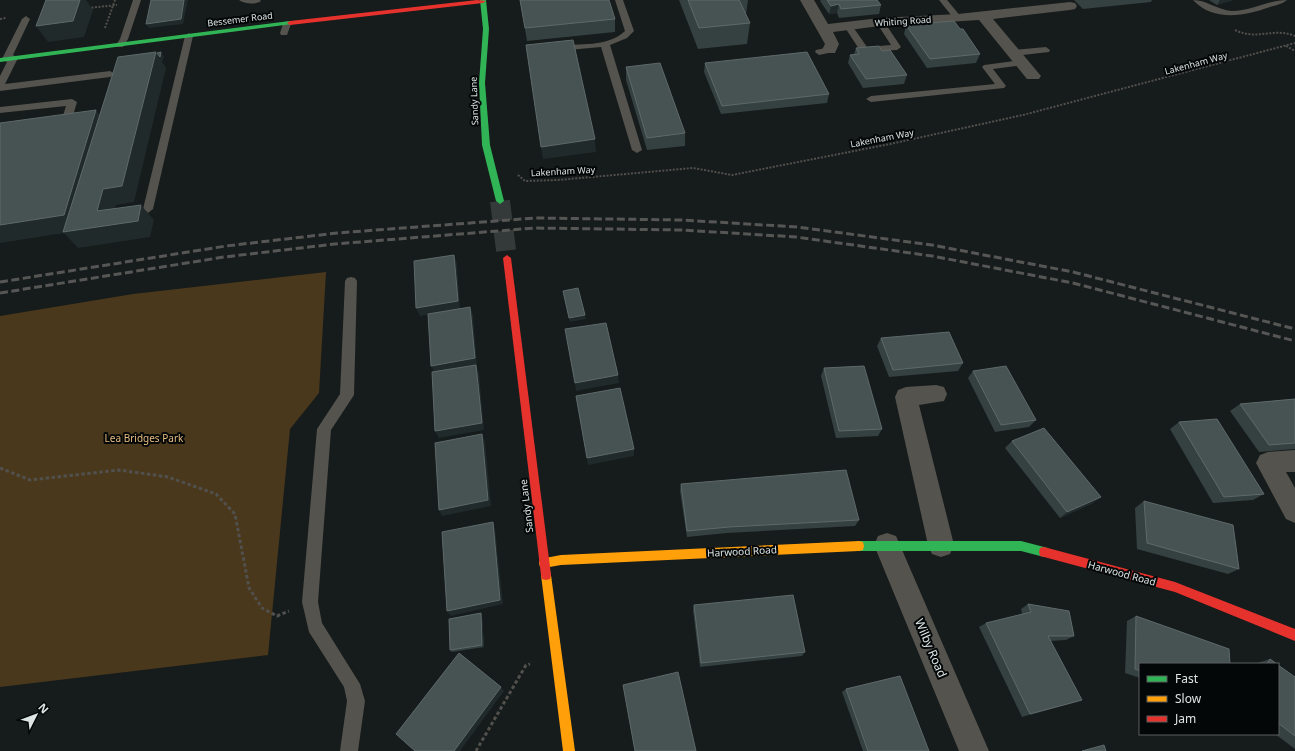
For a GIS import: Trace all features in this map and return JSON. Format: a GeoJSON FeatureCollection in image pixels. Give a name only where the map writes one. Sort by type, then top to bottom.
{"type":"FeatureCollection","features":[{"type":"Feature","properties":{"kind":"street"},"geometry":{"type":"LineString","coordinates":[[807,0],[832,44],[824,51]]}},
{"type":"Feature","properties":{"kind":"street","name":"Bessemer Road"},"geometry":{"type":"LineString","coordinates":[[7,59],[438,5],[483,1]]}},
{"type":"Feature","properties":{"kind":"street","name":"Sandy Lane"},"geometry":{"type":"LineString","coordinates":[[483,1],[486,29],[482,83],[486,144],[500,201]]}},
{"type":"Feature","properties":{"kind":"street","name":"Whiting Road"},"geometry":{"type":"LineString","coordinates":[[824,29],[880,22],[982,16],[1040,4],[1070,6]]}},
{"type":"Feature","properties":{"kind":"street"},"geometry":{"type":"LineString","coordinates":[[982,16],[1033,76]]}},
{"type":"Feature","properties":{"kind":"street","name":"Sandy Lane"},"geometry":{"type":"LineString","coordinates":[[507,258],[544,563],[569,751]]}},
{"type":"Feature","properties":{"kind":"street"},"geometry":{"type":"LineString","coordinates":[[936,394],[906,396],[941,545]]}},
{"type":"Feature","properties":{"kind":"street"},"geometry":{"type":"LineString","coordinates":[[1295,461],[1268,463],[1295,512]]}},
{"type":"Feature","properties":{"kind":"street","name":"Harwood Road"},"geometry":{"type":"LineString","coordinates":[[544,563],[561,560],[887,545],[1021,546],[1175,587],[1295,635]]}},
{"type":"Feature","properties":{"kind":"street","name":"Wilby Road"},"geometry":{"type":"LineString","coordinates":[[887,545],[974,751]]}},
{"type":"Feature","properties":{"kind":"lane"},"geometry":{"type":"LineString","coordinates":[[243,0],[257,1]]}},
{"type":"Feature","properties":{"kind":"lane"},"geometry":{"type":"LineString","coordinates":[[546,49],[605,44],[626,37],[630,31],[619,0]]}},
{"type":"Feature","properties":{"kind":"lane"},"geometry":{"type":"LineString","coordinates":[[943,0],[958,18]]}},
{"type":"Feature","properties":{"kind":"lane"},"geometry":{"type":"LineString","coordinates":[[1197,0],[1210,8],[1226,14],[1240,14],[1282,0]]}},
{"type":"Feature","properties":{"kind":"lane"},"geometry":{"type":"LineString","coordinates":[[120,45],[124,39],[136,2]]}},
{"type":"Feature","properties":{"kind":"lane"},"geometry":{"type":"LineString","coordinates":[[26,19],[7,59],[0,87],[110,74]]}},
{"type":"Feature","properties":{"kind":"lane"},"geometry":{"type":"LineString","coordinates":[[848,26],[864,50],[897,47],[880,22]]}},
{"type":"Feature","properties":{"kind":"lane"},"geometry":{"type":"LineString","coordinates":[[284,34],[287,24]]}},
{"type":"Feature","properties":{"kind":"lane"},"geometry":{"type":"LineString","coordinates":[[148,209],[189,36]]}},
{"type":"Feature","properties":{"kind":"lane"},"geometry":{"type":"LineString","coordinates":[[605,44],[637,150]]}},
{"type":"Feature","properties":{"kind":"lane"},"geometry":{"type":"LineString","coordinates":[[871,99],[1001,86],[988,67],[1046,50]]}},
{"type":"Feature","properties":{"kind":"lane"},"geometry":{"type":"LineString","coordinates":[[0,110],[72,102],[66,122]]}},
{"type":"Feature","properties":{"kind":"lane"},"geometry":{"type":"LineString","coordinates":[[348,751],[356,701],[352,684],[315,626],[310,602],[324,428],[347,396],[351,281]]}},
{"type":"Feature","properties":{"kind":"path"},"geometry":{"type":"LineString","coordinates":[[82,9],[136,2]]}},
{"type":"Feature","properties":{"kind":"path"},"geometry":{"type":"LineString","coordinates":[[1226,14],[1221,21],[1247,36],[1257,37],[1278,31],[1288,32],[1295,36]]}},
{"type":"Feature","properties":{"kind":"path"},"geometry":{"type":"LineString","coordinates":[[0,19],[7,18]]}},
{"type":"Feature","properties":{"kind":"path","name":"Lakenham Way"},"geometry":{"type":"LineString","coordinates":[[516,173],[525,181],[558,180],[693,168],[732,175],[890,144],[1023,115],[1295,43]]}},
{"type":"Feature","properties":{"kind":"path"},"geometry":{"type":"LineString","coordinates":[[1286,46],[1295,51]]}},
{"type":"Feature","properties":{"kind":"path"},"geometry":{"type":"LineString","coordinates":[[0,468],[30,480],[119,470],[168,478],[216,494],[235,514],[249,588],[262,608],[277,616],[310,602]]}},
{"type":"Feature","properties":{"kind":"path"},"geometry":{"type":"LineString","coordinates":[[476,751],[526,666],[556,653]]}},
{"type":"Feature","properties":{"kind":"green space","name":"Lea Bridges Park"},"geometry":{"type":"Polygon","coordinates":[[[326,272],[319,393],[290,429],[268,655],[0,687],[0,316],[133,294],[326,272]]]}},
{"type":"Feature","properties":{"kind":"building"},"geometry":{"type":"Polygon","coordinates":[[[46,0],[80,0],[73,21],[36,26],[46,0]]]}},
{"type":"Feature","properties":{"kind":"building"},"geometry":{"type":"Polygon","coordinates":[[[151,0],[184,0],[181,19],[146,24],[151,0]]]}},
{"type":"Feature","properties":{"kind":"building"},"geometry":{"type":"Polygon","coordinates":[[[520,0],[609,0],[615,19],[525,28],[520,0]]]}},
{"type":"Feature","properties":{"kind":"building"},"geometry":{"type":"Polygon","coordinates":[[[688,0],[739,0],[750,23],[699,28],[688,0]]]}},
{"type":"Feature","properties":{"kind":"building"},"geometry":{"type":"Polygon","coordinates":[[[827,0],[877,0],[881,5],[841,9],[839,4],[831,6],[827,0]]]}},
{"type":"Feature","properties":{"kind":"building"},"geometry":{"type":"Polygon","coordinates":[[[954,21],[960,29],[963,29],[980,54],[930,59],[906,25],[954,21]]]}},
{"type":"Feature","properties":{"kind":"building"},"geometry":{"type":"Polygon","coordinates":[[[573,40],[595,139],[541,147],[526,45],[573,40]]]}},
{"type":"Feature","properties":{"kind":"building"},"geometry":{"type":"Polygon","coordinates":[[[879,46],[882,51],[890,50],[907,75],[866,79],[850,55],[859,54],[856,48],[879,46]]]}},
{"type":"Feature","properties":{"kind":"building"},"geometry":{"type":"Polygon","coordinates":[[[156,52],[122,186],[103,189],[97,211],[141,205],[138,221],[63,232],[118,57],[156,52]]]}},
{"type":"Feature","properties":{"kind":"building"},"geometry":{"type":"Polygon","coordinates":[[[807,52],[829,94],[722,106],[705,63],[807,52]]]}},
{"type":"Feature","properties":{"kind":"building"},"geometry":{"type":"Polygon","coordinates":[[[660,63],[685,133],[647,138],[626,67],[660,63]]]}},
{"type":"Feature","properties":{"kind":"building"},"geometry":{"type":"Polygon","coordinates":[[[96,110],[64,215],[0,225],[0,123],[96,110]]]}},
{"type":"Feature","properties":{"kind":"building"},"geometry":{"type":"Polygon","coordinates":[[[454,255],[458,301],[416,308],[414,261],[454,255]]]}},
{"type":"Feature","properties":{"kind":"building"},"geometry":{"type":"Polygon","coordinates":[[[578,288],[585,315],[569,318],[563,291],[578,288]]]}},
{"type":"Feature","properties":{"kind":"building"},"geometry":{"type":"Polygon","coordinates":[[[470,307],[475,358],[431,366],[428,314],[470,307]]]}},
{"type":"Feature","properties":{"kind":"building"},"geometry":{"type":"Polygon","coordinates":[[[606,323],[618,375],[575,383],[565,329],[606,323]]]}},
{"type":"Feature","properties":{"kind":"building"},"geometry":{"type":"Polygon","coordinates":[[[949,332],[963,363],[893,370],[881,338],[949,332]]]}},
{"type":"Feature","properties":{"kind":"building"},"geometry":{"type":"Polygon","coordinates":[[[476,365],[482,423],[435,431],[432,372],[476,365]]]}},
{"type":"Feature","properties":{"kind":"building"},"geometry":{"type":"Polygon","coordinates":[[[864,366],[882,429],[839,431],[824,368],[864,366]]]}},
{"type":"Feature","properties":{"kind":"building"},"geometry":{"type":"Polygon","coordinates":[[[1006,366],[1036,420],[1001,425],[973,371],[1006,366]]]}},
{"type":"Feature","properties":{"kind":"building"},"geometry":{"type":"Polygon","coordinates":[[[620,388],[634,449],[587,458],[576,396],[620,388]]]}},
{"type":"Feature","properties":{"kind":"building"},"geometry":{"type":"Polygon","coordinates":[[[1295,399],[1295,443],[1269,445],[1240,404],[1295,399]]]}},
{"type":"Feature","properties":{"kind":"building"},"geometry":{"type":"Polygon","coordinates":[[[1217,419],[1264,494],[1224,497],[1179,422],[1217,419]]]}},
{"type":"Feature","properties":{"kind":"building"},"geometry":{"type":"Polygon","coordinates":[[[1044,428],[1101,497],[1067,512],[1012,441],[1044,428]]]}},
{"type":"Feature","properties":{"kind":"building"},"geometry":{"type":"Polygon","coordinates":[[[482,434],[488,500],[439,510],[435,443],[482,434]]]}},
{"type":"Feature","properties":{"kind":"building"},"geometry":{"type":"Polygon","coordinates":[[[846,470],[859,520],[729,527],[687,531],[681,484],[846,470]]]}},
{"type":"Feature","properties":{"kind":"building"},"geometry":{"type":"Polygon","coordinates":[[[1144,501],[1233,525],[1239,569],[1147,543],[1144,501]]]}},
{"type":"Feature","properties":{"kind":"building"},"geometry":{"type":"Polygon","coordinates":[[[493,522],[500,600],[447,611],[442,532],[493,522]]]}},
{"type":"Feature","properties":{"kind":"building"},"geometry":{"type":"Polygon","coordinates":[[[793,595],[805,652],[701,663],[694,605],[793,595]]]}},
{"type":"Feature","properties":{"kind":"building"},"geometry":{"type":"Polygon","coordinates":[[[1028,604],[1069,611],[1074,636],[1048,636],[1082,700],[1030,714],[986,623],[1031,612],[1028,604]]]}},
{"type":"Feature","properties":{"kind":"building"},"geometry":{"type":"Polygon","coordinates":[[[481,613],[482,645],[450,650],[449,619],[481,613]]]}},
{"type":"Feature","properties":{"kind":"building"},"geometry":{"type":"Polygon","coordinates":[[[1136,616],[1229,649],[1230,663],[1139,663],[1139,671],[1135,669],[1136,616]]]}},
{"type":"Feature","properties":{"kind":"building"},"geometry":{"type":"Polygon","coordinates":[[[459,653],[501,687],[454,751],[415,751],[396,734],[459,653]]]}},
{"type":"Feature","properties":{"kind":"building"},"geometry":{"type":"Polygon","coordinates":[[[1270,659],[1276,663],[1268,663],[1270,659]]]}},
{"type":"Feature","properties":{"kind":"building"},"geometry":{"type":"Polygon","coordinates":[[[1279,666],[1295,677],[1295,736],[1279,724],[1279,666]]]}},
{"type":"Feature","properties":{"kind":"building"},"geometry":{"type":"Polygon","coordinates":[[[678,672],[696,751],[635,751],[623,685],[678,672]]]}},
{"type":"Feature","properties":{"kind":"building"},"geometry":{"type":"Polygon","coordinates":[[[900,676],[929,751],[868,751],[846,689],[900,676]]]}},
{"type":"Feature","properties":{"kind":"building"},"geometry":{"type":"Polygon","coordinates":[[[1104,745],[1106,751],[1082,751],[1104,745]]]}},
{"type":"Feature","properties":{"kind":"tunnel"},"geometry":{"type":"LineString","coordinates":[[500,201],[507,258]]}},
{"type":"Feature","properties":{"kind":"railway"},"geometry":{"type":"LineString","coordinates":[[0,282],[226,246],[337,233],[536,218],[682,220],[797,227],[932,245],[1073,272],[1295,329]]}},
{"type":"Feature","properties":{"kind":"railway"},"geometry":{"type":"LineString","coordinates":[[0,293],[224,257],[335,244],[535,228],[682,230],[796,237],[932,256],[1073,283],[1295,341]]}},
{"type":"Feature","properties":{"kind":"traffic: fast"},"geometry":{"type":"LineString","coordinates":[[483,0],[486,29],[482,83],[486,145],[500,201]]}},
{"type":"Feature","properties":{"kind":"traffic: fast"},"geometry":{"type":"LineString","coordinates":[[0,60],[290,23]]}},
{"type":"Feature","properties":{"kind":"traffic: fast"},"geometry":{"type":"LineString","coordinates":[[859,546],[1021,546],[1044,552]]}},
{"type":"Feature","properties":{"kind":"traffic: slow"},"geometry":{"type":"LineString","coordinates":[[544,563],[561,560],[859,546]]}},
{"type":"Feature","properties":{"kind":"traffic: slow"},"geometry":{"type":"LineString","coordinates":[[546,575],[569,751]]}},
{"type":"Feature","properties":{"kind":"traffic: jam"},"geometry":{"type":"LineString","coordinates":[[290,23],[483,1]]}},
{"type":"Feature","properties":{"kind":"traffic: jam"},"geometry":{"type":"LineString","coordinates":[[507,258],[546,575]]}},
{"type":"Feature","properties":{"kind":"traffic: jam"},"geometry":{"type":"LineString","coordinates":[[1044,552],[1175,587],[1295,635]]}}]}
